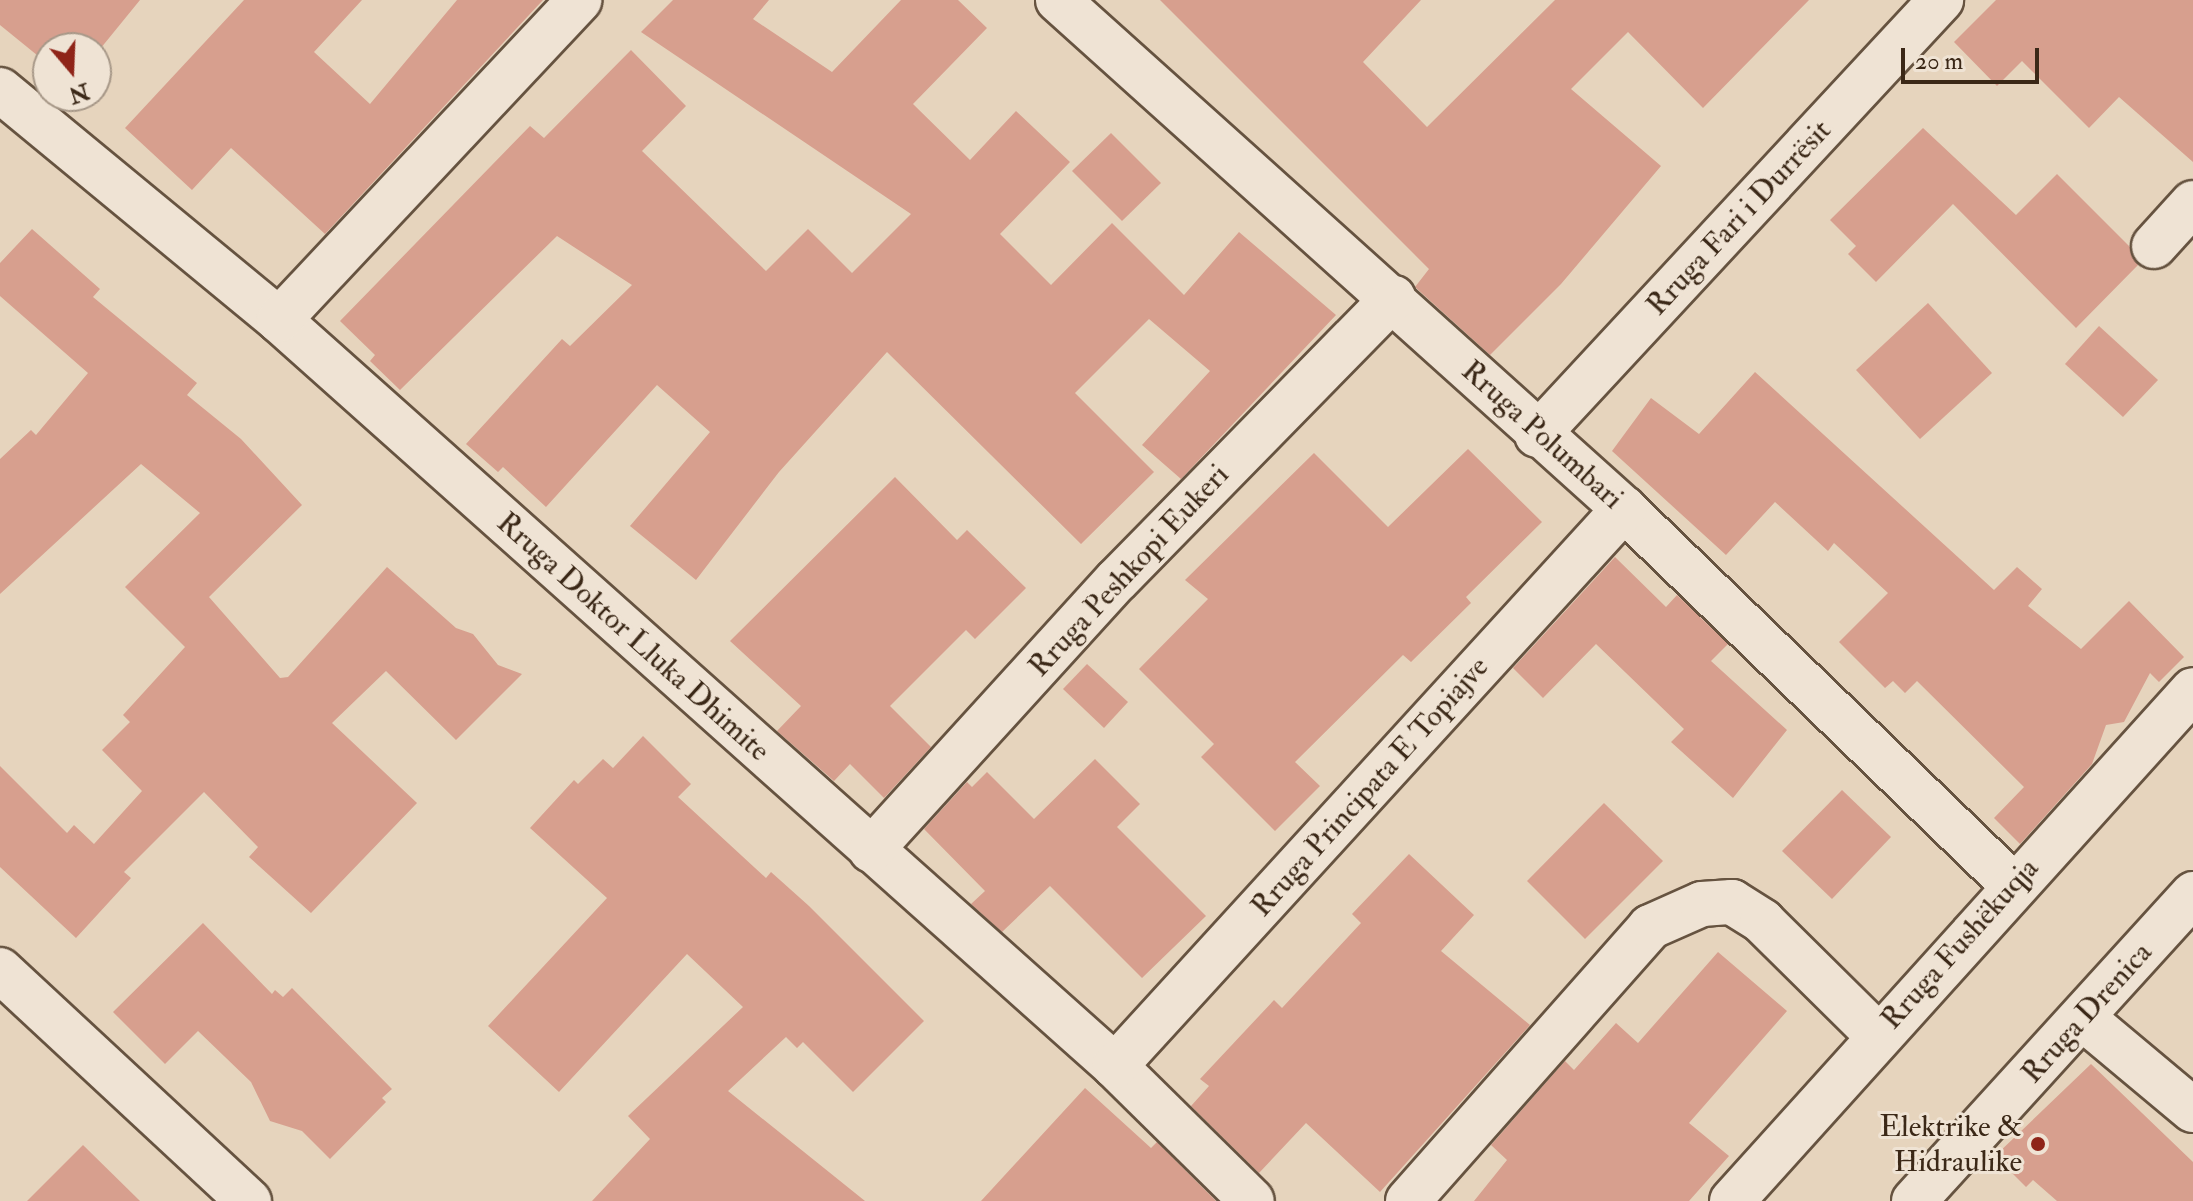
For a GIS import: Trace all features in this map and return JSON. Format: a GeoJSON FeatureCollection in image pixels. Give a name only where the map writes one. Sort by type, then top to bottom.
{"type":"FeatureCollection","features":[{"type":"Feature","properties":{"kind":"street"},"geometry":{"type":"LineString","coordinates":[[279,320],[580,0]]}},
{"type":"Feature","properties":{"kind":"street","name":"Rruga Polumbari"},"geometry":{"type":"LineString","coordinates":[[1058,0],[1393,298],[1537,435],[1624,509],[2013,885]]}},
{"type":"Feature","properties":{"kind":"street","name":"Rruga Fari i Durrësit"},"geometry":{"type":"LineString","coordinates":[[1537,435],[1941,0]]}},
{"type":"Feature","properties":{"kind":"street","name":"Rruga Doktor Lluka Dhimite"},"geometry":{"type":"LineString","coordinates":[[0,90],[279,320],[1115,1066],[1252,1201]]}},
{"type":"Feature","properties":{"kind":"street"},"geometry":{"type":"LineString","coordinates":[[2154,246],[2193,203]]}},
{"type":"Feature","properties":{"kind":"street","name":"Rruga Peshkopi Eukeri"},"geometry":{"type":"LineString","coordinates":[[871,850],[1117,580],[1393,298]]}},
{"type":"Feature","properties":{"kind":"street","name":"Rruga Principata E Topiajve"},"geometry":{"type":"LineString","coordinates":[[1115,1066],[1624,509]]}},
{"type":"Feature","properties":{"kind":"street","name":"Rruga Fushëkuqja"},"geometry":{"type":"LineString","coordinates":[[1732,1201],[1877,1035],[2193,690]]}},
{"type":"Feature","properties":{"kind":"street","name":"Rruga Drenica"},"geometry":{"type":"LineString","coordinates":[[1914,1201],[2084,1019],[2193,894]]}},
{"type":"Feature","properties":{"kind":"street"},"geometry":{"type":"LineString","coordinates":[[1408,1201],[1650,927],[1702,904],[1732,902],[1762,921],[1877,1035]]}},
{"type":"Feature","properties":{"kind":"street"},"geometry":{"type":"LineString","coordinates":[[0,970],[249,1201]]}},
{"type":"Feature","properties":{"kind":"street"},"geometry":{"type":"LineString","coordinates":[[2084,1019],[2193,1110]]}},
{"type":"Feature","properties":{"kind":"building"},"geometry":{"type":"Polygon","coordinates":[[[0,0],[140,0],[112,34],[32,32],[32,51],[0,25],[0,0]]]}},
{"type":"Feature","properties":{"kind":"building"},"geometry":{"type":"Polygon","coordinates":[[[244,0],[362,0],[314,52],[370,104],[457,0],[543,0],[325,234],[231,148],[192,190],[125,128],[244,0]]]}},
{"type":"Feature","properties":{"kind":"building"},"geometry":{"type":"Polygon","coordinates":[[[673,0],[769,0],[753,19],[832,72],[901,0],[958,0],[987,28],[913,104],[970,160],[1016,111],[1070,162],[1000,234],[1051,285],[1112,223],[1184,295],[1239,232],[1336,315],[1181,479],[1142,445],[1210,371],[1149,319],[1075,393],[1154,472],[1081,544],[887,352],[779,472],[696,580],[630,526],[710,432],[657,385],[546,507],[503,467],[498,472],[466,444],[562,339],[570,346],[632,285],[557,236],[400,390],[370,361],[375,355],[340,321],[530,126],[544,138],[631,50],[686,106],[642,151],[766,271],[808,229],[852,273],[911,214],[641,32],[673,0]]]}},
{"type":"Feature","properties":{"kind":"building"},"geometry":{"type":"Polygon","coordinates":[[[1160,0],[1421,0],[1363,62],[1427,127],[1555,0],[1809,0],[1703,108],[1628,32],[1571,89],[1661,166],[1561,284],[1490,355],[1415,287],[1429,269],[1160,0]]]}},
{"type":"Feature","properties":{"kind":"building"},"geometry":{"type":"Polygon","coordinates":[[[1996,0],[2193,0],[2193,162],[2119,97],[2089,128],[2022,61],[1997,86],[1954,42],[1996,0]]]}},
{"type":"Feature","properties":{"kind":"building"},"geometry":{"type":"Polygon","coordinates":[[[1923,128],[2016,215],[2057,174],[2130,247],[2138,265],[2076,328],[1953,204],[1876,282],[1848,254],[1856,246],[1830,220],[1923,128]]]}},
{"type":"Feature","properties":{"kind":"building"},"geometry":{"type":"Polygon","coordinates":[[[1111,133],[1161,183],[1122,221],[1072,171],[1111,133]]]}},
{"type":"Feature","properties":{"kind":"building"},"geometry":{"type":"Polygon","coordinates":[[[32,229],[100,289],[93,297],[197,383],[187,395],[241,439],[302,505],[209,597],[280,678],[288,677],[387,567],[456,628],[473,634],[498,665],[522,674],[456,740],[386,671],[332,723],[417,803],[311,913],[249,857],[258,847],[204,792],[124,872],[131,878],[76,938],[0,867],[0,766],[67,833],[74,825],[94,844],[142,791],[102,750],[130,722],[123,715],[185,647],[125,587],[200,513],[141,464],[0,594],[0,459],[31,430],[36,435],[88,373],[0,296],[0,263],[32,229]]]}},
{"type":"Feature","properties":{"kind":"building"},"geometry":{"type":"Polygon","coordinates":[[[1928,303],[1992,373],[1920,439],[1856,370],[1928,303]]]}},
{"type":"Feature","properties":{"kind":"building"},"geometry":{"type":"Polygon","coordinates":[[[2099,326],[2158,380],[2123,417],[2065,364],[2099,326]]]}},
{"type":"Feature","properties":{"kind":"building"},"geometry":{"type":"Polygon","coordinates":[[[1755,372],[1994,590],[2017,567],[2042,589],[2028,606],[2081,649],[2129,601],[2184,657],[2159,682],[2150,673],[2124,722],[2106,725],[2092,764],[2020,844],[1994,818],[2024,787],[1917,681],[1905,693],[1893,681],[1885,688],[1839,642],[1888,593],[1834,543],[1828,551],[1775,502],[1726,555],[1612,451],[1651,398],[1699,434],[1755,372]]]}},
{"type":"Feature","properties":{"kind":"building"},"geometry":{"type":"Polygon","coordinates":[[[1468,449],[1542,522],[1466,597],[1471,603],[1411,662],[1403,655],[1295,762],[1320,786],[1275,831],[1201,757],[1214,744],[1139,669],[1208,599],[1185,580],[1314,453],[1388,527],[1468,449]]]}},
{"type":"Feature","properties":{"kind":"building"},"geometry":{"type":"Polygon","coordinates":[[[895,477],[957,540],[967,530],[1026,588],[975,639],[966,630],[890,706],[931,747],[884,798],[850,764],[834,781],[777,731],[801,706],[730,641],[895,477]]]}},
{"type":"Feature","properties":{"kind":"building"},"geometry":{"type":"Polygon","coordinates":[[[1615,557],[1666,607],[1677,595],[1728,644],[1711,661],[1787,730],[1733,798],[1671,742],[1684,729],[1596,644],[1543,698],[1513,668],[1615,557]]]}},
{"type":"Feature","properties":{"kind":"building"},"geometry":{"type":"Polygon","coordinates":[[[1087,664],[1128,702],[1104,728],[1063,689],[1087,664]]]}},
{"type":"Feature","properties":{"kind":"building"},"geometry":{"type":"Polygon","coordinates":[[[643,736],[691,784],[678,797],[766,878],[771,872],[809,906],[924,1021],[853,1092],[803,1042],[797,1048],[786,1037],[728,1091],[865,1201],[592,1201],[650,1139],[628,1116],[743,1007],[687,954],[559,1092],[488,1026],[607,898],[530,828],[574,780],[578,784],[603,759],[613,768],[643,736]]]}},
{"type":"Feature","properties":{"kind":"building"},"geometry":{"type":"Polygon","coordinates":[[[1095,759],[1140,804],[1117,827],[1206,916],[1142,978],[1050,886],[1002,932],[971,904],[985,891],[924,829],[967,782],[972,787],[987,772],[1034,819],[1095,759]]]}},
{"type":"Feature","properties":{"kind":"building"},"geometry":{"type":"Polygon","coordinates":[[[1842,790],[1891,837],[1832,899],[1782,851],[1842,790]]]}},
{"type":"Feature","properties":{"kind":"building"},"geometry":{"type":"Polygon","coordinates":[[[1604,803],[1663,861],[1585,939],[1527,881],[1604,803]]]}},
{"type":"Feature","properties":{"kind":"building"},"geometry":{"type":"Polygon","coordinates":[[[1409,854],[1474,915],[1441,951],[1530,1025],[1380,1192],[1306,1123],[1259,1173],[1191,1106],[1209,1086],[1200,1079],[1274,1000],[1282,1008],[1361,923],[1352,914],[1409,854]]]}},
{"type":"Feature","properties":{"kind":"building"},"geometry":{"type":"Polygon","coordinates":[[[203,923],[272,994],[275,990],[283,997],[292,988],[392,1089],[382,1098],[386,1102],[330,1159],[302,1131],[270,1121],[251,1082],[198,1031],[165,1064],[113,1012],[203,923]]]}},
{"type":"Feature","properties":{"kind":"building"},"geometry":{"type":"Polygon","coordinates":[[[1718,952],[1787,1011],[1689,1123],[1729,1156],[1689,1201],[1474,1201],[1507,1160],[1491,1145],[1565,1061],[1574,1070],[1616,1023],[1638,1043],[1718,952]]]}},
{"type":"Feature","properties":{"kind":"building"},"geometry":{"type":"Polygon","coordinates":[[[2091,1064],[2193,1162],[2193,1201],[2057,1201],[2033,1180],[2026,1187],[1995,1156],[2091,1064]]]}},
{"type":"Feature","properties":{"kind":"building"},"geometry":{"type":"Polygon","coordinates":[[[1085,1088],[1151,1148],[1157,1142],[1216,1201],[981,1201],[1085,1088]]]}},
{"type":"Feature","properties":{"kind":"building"},"geometry":{"type":"Polygon","coordinates":[[[83,1145],[140,1201],[27,1201],[83,1145]]]}},
{"type":"Feature","properties":{"kind":"place","name":"Elektrike & Hidraulike"},"geometry":{"type":"Point","coordinates":[2038,1144]}}]}
